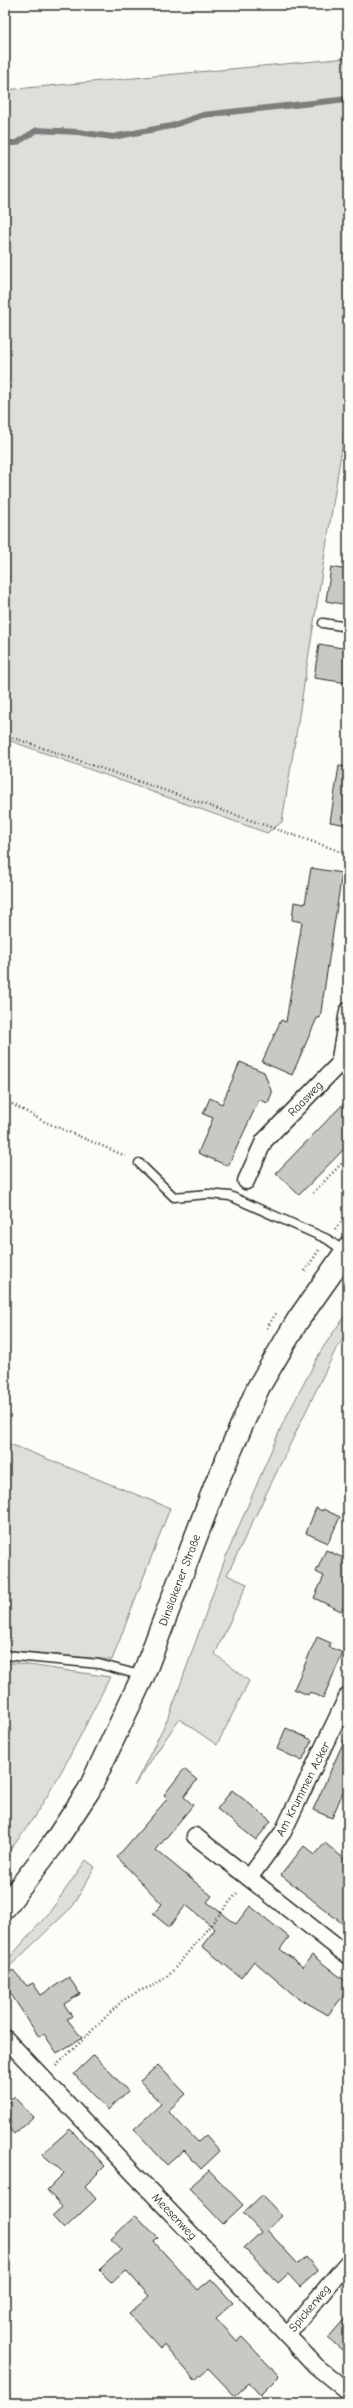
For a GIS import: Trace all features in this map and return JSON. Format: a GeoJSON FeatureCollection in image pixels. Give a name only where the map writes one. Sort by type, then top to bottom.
{"type":"FeatureCollection","features":[{"type":"Feature","properties":{"kind":"main road","name":"Dinslakener Straße"},"geometry":{"type":"LineString","coordinates":[[5,1906],[54,1843],[89,1790],[143,1676],[216,1484],[258,1388],[298,1320],[347,1251]]}},
{"type":"Feature","properties":{"kind":"street","name":"Raasweg"},"geometry":{"type":"LineString","coordinates":[[246,1181],[264,1141],[339,1064],[348,1011]]}},
{"type":"Feature","properties":{"kind":"street","name":"Am Krummen Acker"},"geometry":{"type":"LineString","coordinates":[[249,1878],[283,1832],[348,1695]]}},
{"type":"Feature","properties":{"kind":"street"},"geometry":{"type":"LineString","coordinates":[[195,1836],[348,1956]]}},
{"type":"Feature","properties":{"kind":"street","name":"Meesenweg"},"geometry":{"type":"LineString","coordinates":[[5,2038],[44,2077],[316,2366],[348,2392]]}},
{"type":"Feature","properties":{"kind":"street","name":"Spickerweg"},"geometry":{"type":"LineString","coordinates":[[287,2335],[348,2262]]}},
{"type":"Feature","properties":{"kind":"lane"},"geometry":{"type":"LineString","coordinates":[[323,623],[348,627]]}},
{"type":"Feature","properties":{"kind":"lane"},"geometry":{"type":"LineString","coordinates":[[139,1163],[174,1197],[208,1194],[230,1196],[327,1239],[347,1251]]}},
{"type":"Feature","properties":{"kind":"lane"},"geometry":{"type":"LineString","coordinates":[[5,1655],[100,1664],[143,1676]]}},
{"type":"Feature","properties":{"kind":"path"},"geometry":{"type":"LineString","coordinates":[[5,734],[348,854]]}},
{"type":"Feature","properties":{"kind":"path"},"geometry":{"type":"LineString","coordinates":[[5,1100],[43,1121],[123,1154],[139,1163]]}},
{"type":"Feature","properties":{"kind":"path"},"geometry":{"type":"LineString","coordinates":[[313,1193],[348,1157]]}},
{"type":"Feature","properties":{"kind":"path"},"geometry":{"type":"LineString","coordinates":[[44,2077],[122,2001],[139,1991],[155,1986],[170,1974],[249,1878]]}},
{"type":"Feature","properties":{"kind":"shaded area"},"geometry":{"type":"Polygon","coordinates":[[[348,58],[348,410],[282,822],[267,833],[5,739],[5,90],[348,58]]]}},
{"type":"Feature","properties":{"kind":"shaded area"},"geometry":{"type":"Polygon","coordinates":[[[348,1311],[348,1333],[336,1349],[227,1575],[247,1584],[215,1654],[249,1681],[217,1745],[179,1719],[134,1786],[170,1714],[225,1559],[282,1425],[322,1349],[348,1311]]]}},
{"type":"Feature","properties":{"kind":"shaded area"},"geometry":{"type":"Polygon","coordinates":[[[5,1442],[170,1508],[112,1660],[5,1650],[5,1442]]]}},
{"type":"Feature","properties":{"kind":"shaded area"},"geometry":{"type":"Polygon","coordinates":[[[5,1663],[16,1663],[110,1677],[49,1793],[21,1836],[5,1856],[5,1663]]]}},
{"type":"Feature","properties":{"kind":"shaded area"},"geometry":{"type":"Polygon","coordinates":[[[86,1860],[95,1867],[73,1906],[5,1971],[5,1963],[49,1913],[86,1860]]]}},
{"type":"Feature","properties":{"kind":"building"},"geometry":{"type":"Polygon","coordinates":[[[331,567],[348,570],[348,605],[326,601],[331,567]]]}},
{"type":"Feature","properties":{"kind":"building"},"geometry":{"type":"Polygon","coordinates":[[[319,644],[348,649],[348,683],[314,678],[319,644]]]}},
{"type":"Feature","properties":{"kind":"building"},"geometry":{"type":"Polygon","coordinates":[[[339,766],[348,767],[348,825],[330,822],[339,766]]]}},
{"type":"Feature","properties":{"kind":"building"},"geometry":{"type":"Polygon","coordinates":[[[311,868],[342,873],[320,1018],[317,1018],[292,1075],[262,1062],[281,1020],[286,1022],[302,922],[292,920],[294,902],[305,904],[311,868]]]}},
{"type":"Feature","properties":{"kind":"building"},"geometry":{"type":"Polygon","coordinates":[[[240,1062],[264,1072],[272,1093],[268,1103],[259,1100],[228,1166],[198,1153],[213,1118],[203,1114],[210,1098],[222,1104],[240,1062]]]}},
{"type":"Feature","properties":{"kind":"building"},"geometry":{"type":"Polygon","coordinates":[[[348,1099],[348,1145],[299,1195],[276,1173],[348,1099]]]}},
{"type":"Feature","properties":{"kind":"building"},"geometry":{"type":"Polygon","coordinates":[[[316,1508],[322,1511],[323,1509],[340,1517],[328,1543],[306,1533],[316,1508]]]}},
{"type":"Feature","properties":{"kind":"building"},"geometry":{"type":"Polygon","coordinates":[[[326,1550],[348,1560],[348,1607],[344,1605],[341,1611],[314,1598],[324,1576],[316,1572],[326,1550]]]}},
{"type":"Feature","properties":{"kind":"building"},"geometry":{"type":"Polygon","coordinates":[[[317,1637],[331,1643],[329,1647],[343,1653],[323,1698],[310,1692],[308,1695],[294,1689],[317,1637]]]}},
{"type":"Feature","properties":{"kind":"building"},"geometry":{"type":"Polygon","coordinates":[[[286,1728],[312,1740],[302,1761],[277,1749],[286,1728]]]}},
{"type":"Feature","properties":{"kind":"building"},"geometry":{"type":"Polygon","coordinates":[[[348,1732],[348,1780],[332,1818],[313,1810],[348,1732]]]}},
{"type":"Feature","properties":{"kind":"building"},"geometry":{"type":"Polygon","coordinates":[[[184,1769],[197,1780],[184,1797],[193,1805],[156,1850],[212,1896],[207,1902],[236,1924],[250,1906],[289,1937],[280,1949],[303,1967],[312,1955],[348,1983],[348,1990],[328,2015],[295,1996],[254,1961],[241,1978],[202,1946],[215,1929],[186,1905],[169,1927],[153,1914],[162,1904],[117,1857],[168,1798],[164,1795],[184,1769]]]}},
{"type":"Feature","properties":{"kind":"building"},"geometry":{"type":"Polygon","coordinates":[[[232,1790],[271,1821],[256,1840],[217,1809],[232,1790]]]}},
{"type":"Feature","properties":{"kind":"building"},"geometry":{"type":"Polygon","coordinates":[[[325,1843],[348,1862],[348,1928],[281,1875],[304,1846],[315,1855],[325,1843]]]}},
{"type":"Feature","properties":{"kind":"building"},"geometry":{"type":"Polygon","coordinates":[[[13,1970],[27,1986],[33,1983],[41,1995],[69,1977],[80,1994],[64,2004],[72,2016],[67,2019],[82,2038],[57,2053],[44,2034],[39,2037],[5,1985],[5,1977],[13,1970]]]}},
{"type":"Feature","properties":{"kind":"building"},"geometry":{"type":"Polygon","coordinates":[[[94,2055],[128,2091],[108,2110],[74,2074],[94,2055]]]}},
{"type":"Feature","properties":{"kind":"building"},"geometry":{"type":"Polygon","coordinates":[[[158,2065],[186,2094],[168,2111],[198,2142],[206,2135],[220,2151],[201,2169],[184,2150],[167,2165],[134,2129],[161,2104],[140,2081],[158,2065]]]}},
{"type":"Feature","properties":{"kind":"building"},"geometry":{"type":"Polygon","coordinates":[[[14,2097],[33,2117],[14,2134],[5,2124],[5,2105],[14,2097]]]}},
{"type":"Feature","properties":{"kind":"building"},"geometry":{"type":"Polygon","coordinates":[[[70,2129],[105,2166],[85,2186],[96,2199],[64,2229],[52,2216],[62,2207],[47,2190],[64,2173],[42,2154],[70,2129]]]}},
{"type":"Feature","properties":{"kind":"building"},"geometry":{"type":"Polygon","coordinates":[[[209,2170],[243,2205],[223,2224],[189,2188],[209,2170]]]}},
{"type":"Feature","properties":{"kind":"building"},"geometry":{"type":"Polygon","coordinates":[[[262,2195],[282,2216],[267,2230],[298,2264],[306,2257],[318,2271],[300,2287],[288,2274],[278,2283],[244,2248],[261,2232],[243,2213],[262,2195]]]}},
{"type":"Feature","properties":{"kind":"building"},"geometry":{"type":"Polygon","coordinates":[[[136,2215],[158,2238],[154,2242],[198,2290],[211,2279],[233,2303],[216,2318],[237,2341],[242,2337],[279,2376],[260,2395],[249,2383],[235,2396],[208,2368],[195,2380],[164,2345],[160,2348],[129,2314],[149,2296],[126,2270],[112,2283],[99,2270],[121,2250],[111,2239],[136,2215]]]}},
{"type":"Feature","properties":{"kind":"building"},"geometry":{"type":"Polygon","coordinates":[[[348,2315],[348,2355],[328,2338],[348,2315]]]}},
{"type":"Feature","properties":{"kind":"waterway"},"geometry":{"type":"LineString","coordinates":[[5,143],[16,143],[37,130],[78,132],[113,137],[171,126],[203,115],[348,99]]}}]}
